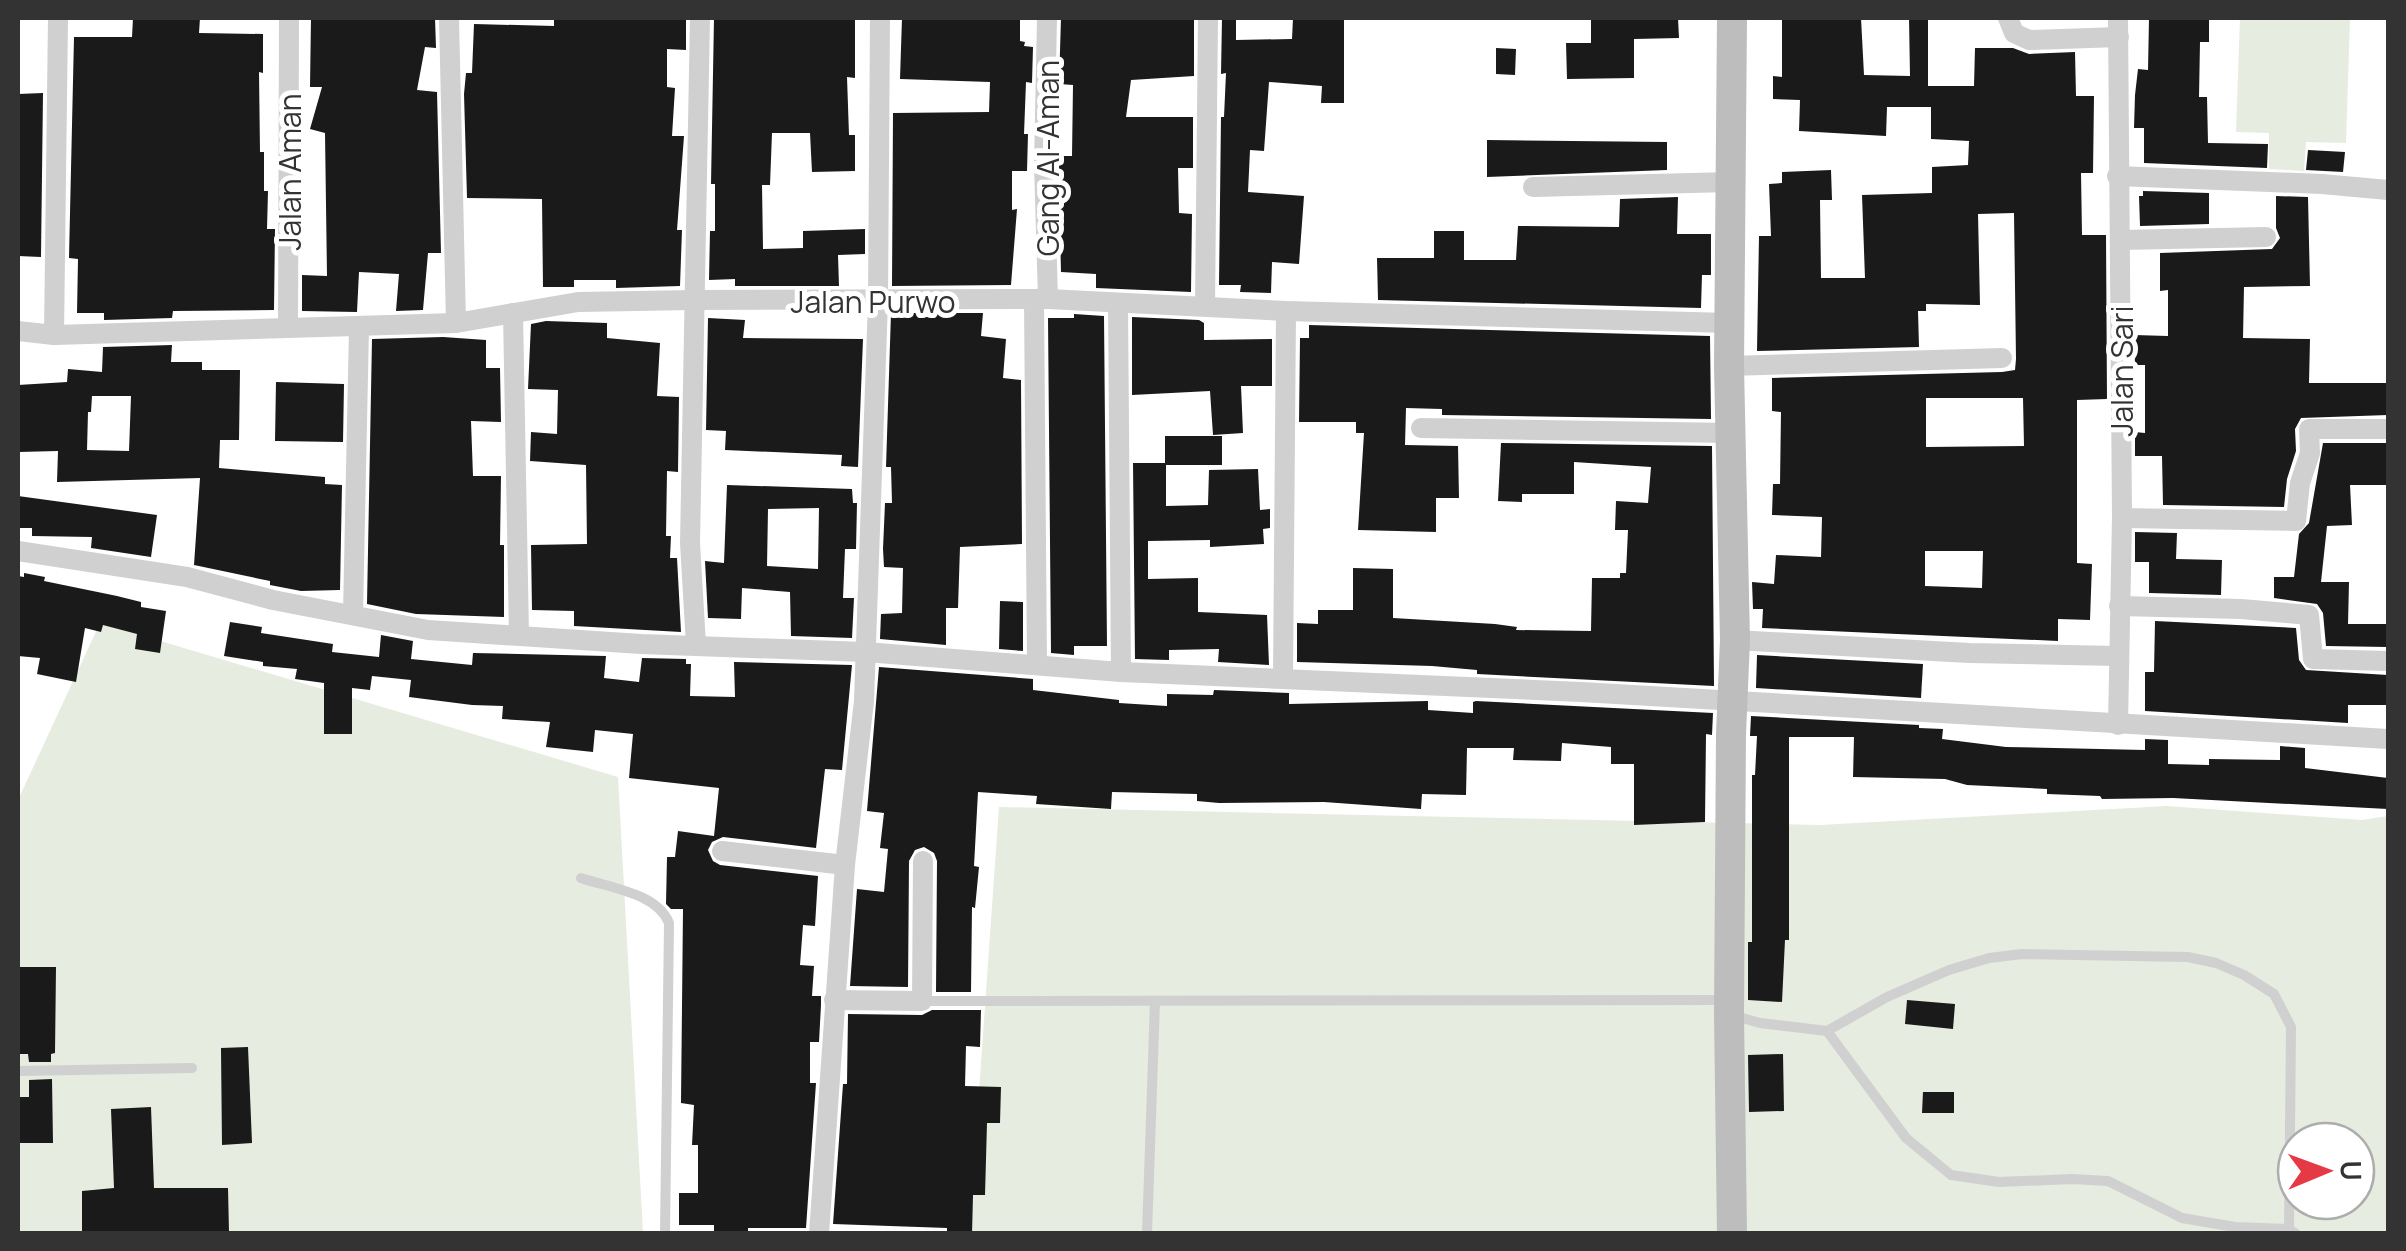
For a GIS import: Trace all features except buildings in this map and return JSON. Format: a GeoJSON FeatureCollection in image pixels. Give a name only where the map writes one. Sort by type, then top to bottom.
{"type":"FeatureCollection","features":[{"type":"Feature","properties":{"kind":"street"},"geometry":{"type":"LineString","coordinates":[[54,335],[58,18]]}},
{"type":"Feature","properties":{"kind":"street","name":"Jalan Aman"},"geometry":{"type":"LineString","coordinates":[[288,326],[290,18]]}},
{"type":"Feature","properties":{"kind":"street"},"geometry":{"type":"LineString","coordinates":[[449,18],[456,323]]}},
{"type":"Feature","properties":{"kind":"street"},"geometry":{"type":"LineString","coordinates":[[696,645],[690,543],[700,18]]}},
{"type":"Feature","properties":{"kind":"street"},"geometry":{"type":"LineString","coordinates":[[819,1234],[844,865],[862,728],[878,301],[880,18]]}},
{"type":"Feature","properties":{"kind":"street","name":"Gang Al-Aman"},"geometry":{"type":"LineString","coordinates":[[1037,664],[1047,18]]}},
{"type":"Feature","properties":{"kind":"street"},"geometry":{"type":"LineString","coordinates":[[1204,306],[1208,18]]}},
{"type":"Feature","properties":{"kind":"street"},"geometry":{"type":"LineString","coordinates":[[1732,18],[1732,1234]]}},
{"type":"Feature","properties":{"kind":"street"},"geometry":{"type":"LineString","coordinates":[[2008,18],[2014,33],[2030,40],[2118,27]]}},
{"type":"Feature","properties":{"kind":"street","name":"Jalan Sari"},"geometry":{"type":"LineString","coordinates":[[2118,27],[2122,518],[2118,725]]}},
{"type":"Feature","properties":{"kind":"street"},"geometry":{"type":"LineString","coordinates":[[2118,176],[2388,190]]}},
{"type":"Feature","properties":{"kind":"street"},"geometry":{"type":"LineString","coordinates":[[1533,186],[1731,182]]}},
{"type":"Feature","properties":{"kind":"street"},"geometry":{"type":"LineString","coordinates":[[2120,240],[2266,238]]}},
{"type":"Feature","properties":{"kind":"street","name":"Jalan Purwo"},"geometry":{"type":"LineString","coordinates":[[18,331],[54,335],[456,323],[578,302],[694,300],[1041,300],[1730,323]]}},
{"type":"Feature","properties":{"kind":"street"},"geometry":{"type":"LineString","coordinates":[[1118,303],[1121,672]]}},
{"type":"Feature","properties":{"kind":"street"},"geometry":{"type":"LineString","coordinates":[[1283,678],[1286,311]]}},
{"type":"Feature","properties":{"kind":"street"},"geometry":{"type":"LineString","coordinates":[[514,314],[520,635]]}},
{"type":"Feature","properties":{"kind":"street"},"geometry":{"type":"LineString","coordinates":[[353,614],[359,327]]}},
{"type":"Feature","properties":{"kind":"street"},"geometry":{"type":"LineString","coordinates":[[1729,366],[2002,358]]}},
{"type":"Feature","properties":{"kind":"street"},"geometry":{"type":"LineString","coordinates":[[1421,428],[1731,433]]}},
{"type":"Feature","properties":{"kind":"street"},"geometry":{"type":"LineString","coordinates":[[2122,518],[2296,521],[2300,483],[2310,453],[2309,428],[2388,428]]}},
{"type":"Feature","properties":{"kind":"street"},"geometry":{"type":"LineString","coordinates":[[18,551],[187,577],[273,600],[428,630],[865,652],[1121,672],[1733,701],[2388,739]]}},
{"type":"Feature","properties":{"kind":"street"},"geometry":{"type":"LineString","coordinates":[[2119,606],[2241,608],[2310,615],[2312,659],[2388,661]]}},
{"type":"Feature","properties":{"kind":"street"},"geometry":{"type":"LineString","coordinates":[[1734,640],[1970,653],[2117,656]]}},
{"type":"Feature","properties":{"kind":"street"},"geometry":{"type":"LineString","coordinates":[[722,851],[844,865]]}},
{"type":"Feature","properties":{"kind":"street"},"geometry":{"type":"LineString","coordinates":[[834,1000],[922,1001],[923,860]]}},
{"type":"Feature","properties":{"kind":"lane"},"geometry":{"type":"LineString","coordinates":[[581,878],[654,902],[670,923],[665,1234]]}},
{"type":"Feature","properties":{"kind":"lane"},"geometry":{"type":"LineString","coordinates":[[922,1001],[1729,1007],[1760,1023],[1827,1031],[1887,997],[1948,970],[1989,958],[2022,954],[2188,958],[2216,963],[2274,994],[2292,1027],[2292,1231],[2235,1228],[2182,1218],[2108,1181],[2072,1178],[1999,1182],[1951,1175],[1906,1138],[1827,1031]]}},
{"type":"Feature","properties":{"kind":"lane"},"geometry":{"type":"LineString","coordinates":[[1147,1234],[1155,1001]]}},
{"type":"Feature","properties":{"kind":"lane"},"geometry":{"type":"LineString","coordinates":[[18,1071],[192,1068]]}},
{"type":"Feature","properties":{"kind":"shaded area"},"geometry":{"type":"Polygon","coordinates":[[[2240,18],[2350,18],[2346,143],[2306,142],[2304,171],[2269,169],[2269,133],[2236,132],[2240,18]]]}},
{"type":"Feature","properties":{"kind":"shaded area"},"geometry":{"type":"Polygon","coordinates":[[[100,623],[618,777],[643,1233],[18,1234],[18,800],[100,623]]]}},
{"type":"Feature","properties":{"kind":"shaded area"},"geometry":{"type":"Polygon","coordinates":[[[2167,806],[2362,820],[2388,816],[2388,1233],[969,1234],[999,807],[1820,825],[2167,806]]]}}]}
